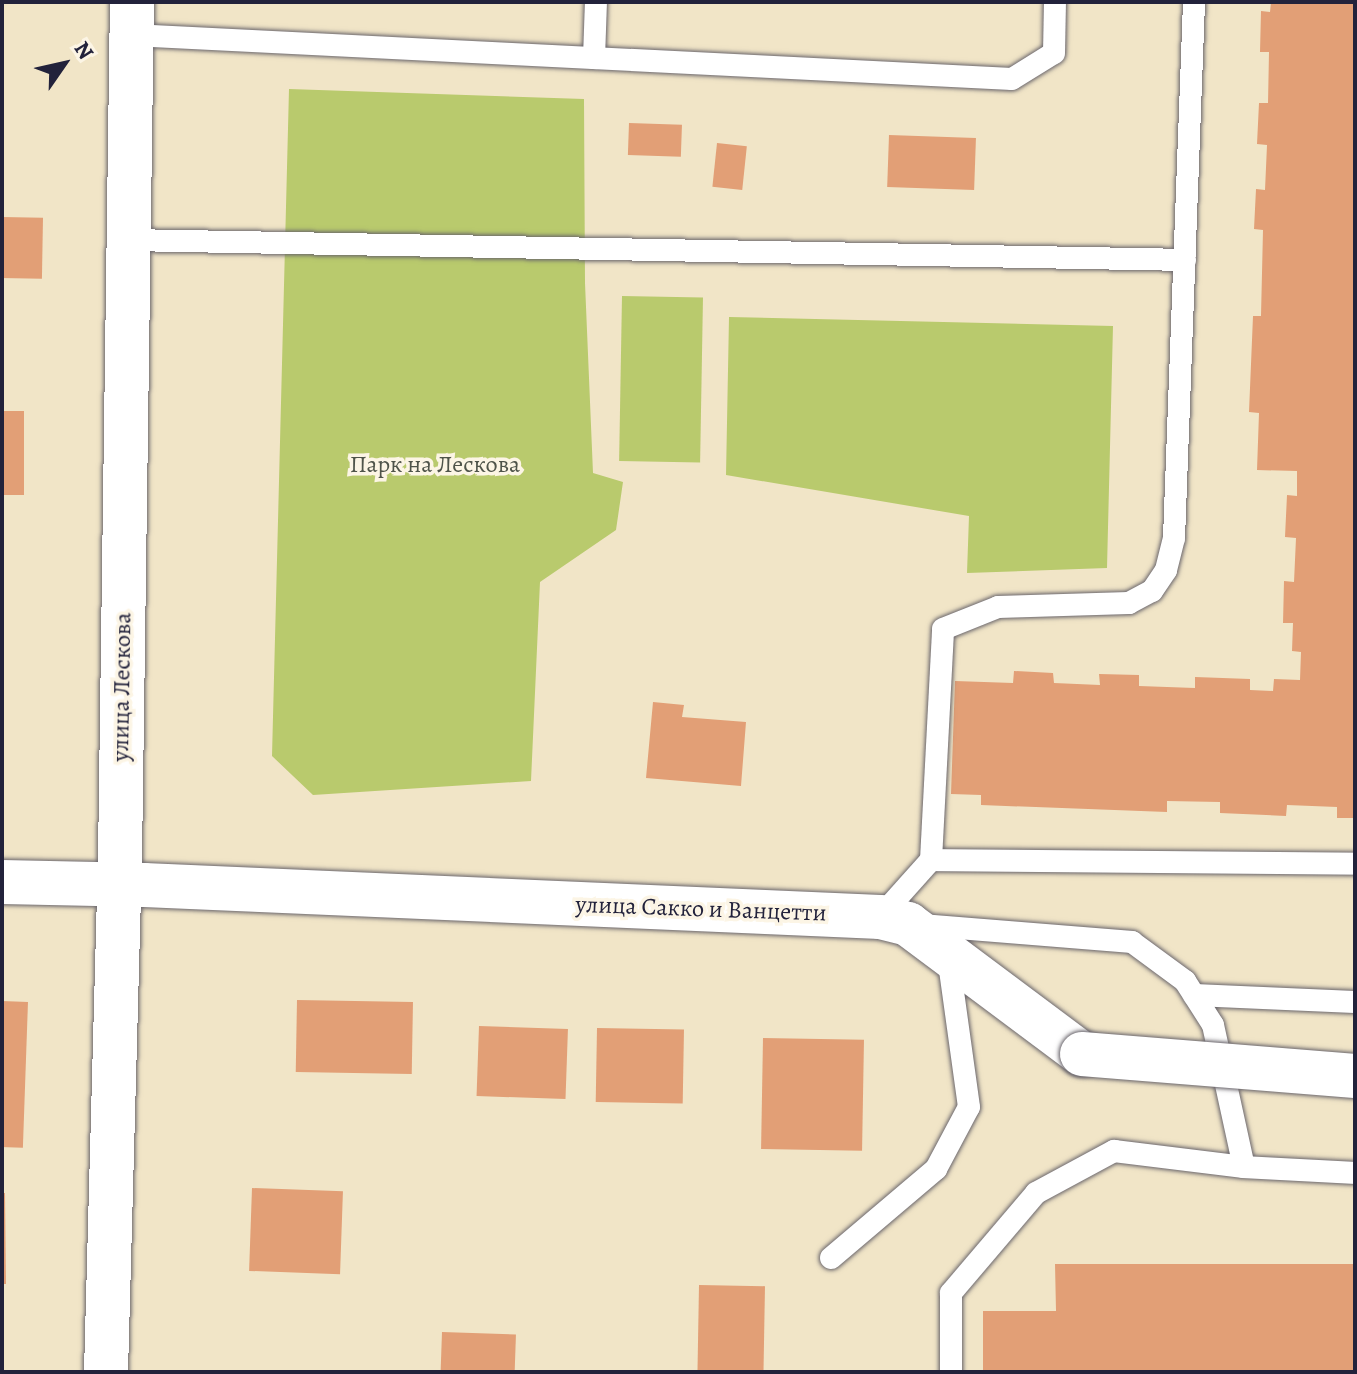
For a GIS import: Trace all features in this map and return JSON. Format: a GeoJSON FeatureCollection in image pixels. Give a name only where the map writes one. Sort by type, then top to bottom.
{"type":"FeatureCollection","features":[{"type":"Feature","properties":{"kind":"street","name":"улица Лескова"},"geometry":{"type":"LineString","coordinates":[[106,1372],[119,884],[132,18]]}},
{"type":"Feature","properties":{"kind":"street","name":"улица Сакко и Ванцетти"},"geometry":{"type":"LineString","coordinates":[[2,882],[119,884],[894,920]]}},
{"type":"Feature","properties":{"kind":"street"},"geometry":{"type":"LineString","coordinates":[[894,920],[948,954],[1082,1054],[1355,1076]]}},
{"type":"Feature","properties":{"kind":"lane"},"geometry":{"type":"LineString","coordinates":[[594,58],[596,2]]}},
{"type":"Feature","properties":{"kind":"lane"},"geometry":{"type":"LineString","coordinates":[[132,18],[594,58],[1012,79],[1054,53],[1055,2]]}},
{"type":"Feature","properties":{"kind":"lane"},"geometry":{"type":"LineString","coordinates":[[1194,2],[1174,538],[1166,570],[1152,591],[1129,603],[998,607],[943,629],[931,860],[894,920],[1132,942],[1185,981],[1213,1025],[1244,1167]]}},
{"type":"Feature","properties":{"kind":"lane"},"geometry":{"type":"LineString","coordinates":[[128,240],[1185,260]]}},
{"type":"Feature","properties":{"kind":"lane"},"geometry":{"type":"LineString","coordinates":[[931,860],[1355,864]]}},
{"type":"Feature","properties":{"kind":"lane"},"geometry":{"type":"LineString","coordinates":[[831,1258],[936,1169],[969,1107],[948,954]]}},
{"type":"Feature","properties":{"kind":"lane"},"geometry":{"type":"LineString","coordinates":[[1194,995],[1355,1002]]}},
{"type":"Feature","properties":{"kind":"lane"},"geometry":{"type":"LineString","coordinates":[[951,1372],[951,1293],[1036,1193],[1114,1151],[1244,1167],[1355,1173]]}},
{"type":"Feature","properties":{"kind":"green space","name":"Парк на Лескова"},"geometry":{"type":"Polygon","coordinates":[[[289,89],[584,99],[585,283],[593,473],[623,482],[616,530],[540,582],[531,781],[313,795],[272,756],[289,89]]]}},
{"type":"Feature","properties":{"kind":"green space"},"geometry":{"type":"Polygon","coordinates":[[[622,296],[703,297],[700,462],[619,461],[622,296]]]}},
{"type":"Feature","properties":{"kind":"green space"},"geometry":{"type":"Polygon","coordinates":[[[729,317],[1113,326],[1107,568],[967,573],[969,516],[726,475],[729,317]]]}},
{"type":"Feature","properties":{"kind":"building"},"geometry":{"type":"Polygon","coordinates":[[[1271,2],[1355,2],[1355,818],[1337,818],[1337,807],[1287,805],[1286,816],[1220,813],[1220,802],[1167,801],[1167,812],[981,805],[981,795],[951,794],[955,681],[1013,683],[1014,671],[1053,673],[1054,683],[1100,685],[1099,674],[1139,675],[1139,686],[1195,688],[1195,677],[1250,679],[1250,690],[1273,691],[1274,679],[1300,680],[1301,652],[1292,651],[1293,623],[1283,623],[1284,581],[1294,582],[1296,538],[1285,537],[1287,495],[1297,496],[1297,471],[1257,470],[1259,413],[1249,412],[1253,316],[1261,316],[1263,230],[1254,229],[1256,189],[1265,190],[1267,145],[1257,144],[1259,103],[1268,103],[1269,52],[1260,52],[1261,11],[1270,12],[1271,2]]]}},
{"type":"Feature","properties":{"kind":"building"},"geometry":{"type":"Polygon","coordinates":[[[629,123],[682,125],[681,157],[628,155],[629,123]]]}},
{"type":"Feature","properties":{"kind":"building"},"geometry":{"type":"Polygon","coordinates":[[[889,135],[976,138],[974,190],[887,187],[889,135]]]}},
{"type":"Feature","properties":{"kind":"building"},"geometry":{"type":"Polygon","coordinates":[[[717,143],[747,146],[742,190],[712,187],[717,143]]]}},
{"type":"Feature","properties":{"kind":"building"},"geometry":{"type":"Polygon","coordinates":[[[2,217],[43,218],[42,279],[2,278],[2,217]]]}},
{"type":"Feature","properties":{"kind":"building"},"geometry":{"type":"Polygon","coordinates":[[[2,411],[24,411],[24,495],[2,495],[2,411]]]}},
{"type":"Feature","properties":{"kind":"building"},"geometry":{"type":"Polygon","coordinates":[[[653,702],[684,705],[682,717],[746,722],[741,786],[646,778],[653,702]]]}},
{"type":"Feature","properties":{"kind":"building"},"geometry":{"type":"Polygon","coordinates":[[[297,1000],[413,1002],[412,1074],[296,1072],[297,1000]]]}},
{"type":"Feature","properties":{"kind":"building"},"geometry":{"type":"Polygon","coordinates":[[[2,1001],[28,1002],[23,1148],[2,1147],[2,1001]]]}},
{"type":"Feature","properties":{"kind":"building"},"geometry":{"type":"Polygon","coordinates":[[[479,1026],[568,1029],[566,1099],[477,1096],[479,1026]]]}},
{"type":"Feature","properties":{"kind":"building"},"geometry":{"type":"Polygon","coordinates":[[[597,1028],[684,1030],[683,1104],[596,1102],[597,1028]]]}},
{"type":"Feature","properties":{"kind":"building"},"geometry":{"type":"Polygon","coordinates":[[[763,1038],[864,1040],[862,1151],[761,1149],[763,1038]]]}},
{"type":"Feature","properties":{"kind":"building"},"geometry":{"type":"Polygon","coordinates":[[[252,1188],[343,1191],[340,1274],[249,1271],[252,1188]]]}},
{"type":"Feature","properties":{"kind":"building"},"geometry":{"type":"Polygon","coordinates":[[[2,1193],[5,1193],[6,1284],[2,1284],[2,1193]]]}},
{"type":"Feature","properties":{"kind":"building"},"geometry":{"type":"Polygon","coordinates":[[[1055,1264],[1355,1264],[1355,1372],[983,1372],[983,1311],[1056,1311],[1055,1264]]]}},
{"type":"Feature","properties":{"kind":"building"},"geometry":{"type":"Polygon","coordinates":[[[699,1285],[765,1286],[763,1372],[697,1372],[699,1285]]]}},
{"type":"Feature","properties":{"kind":"building"},"geometry":{"type":"Polygon","coordinates":[[[442,1332],[516,1335],[515,1372],[441,1372],[442,1332]]]}}]}
